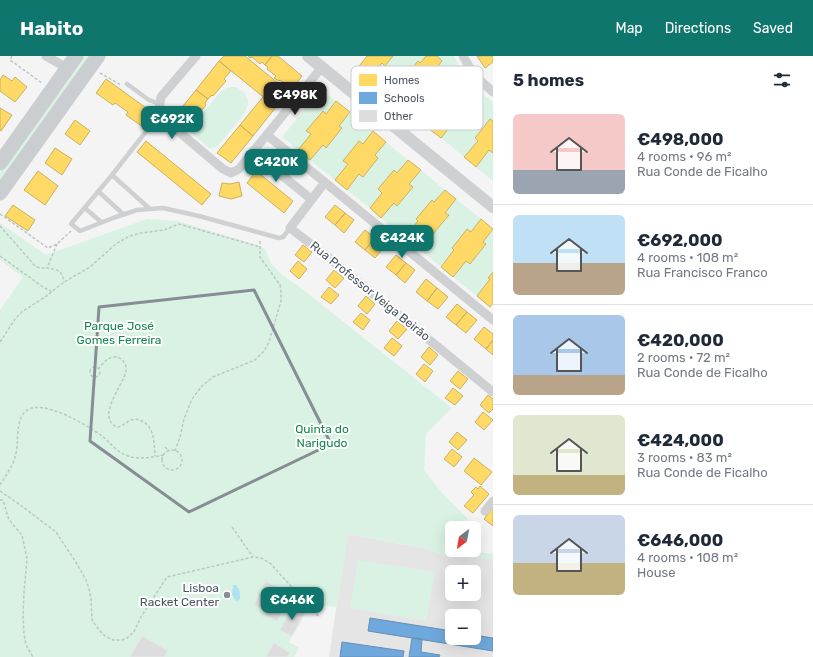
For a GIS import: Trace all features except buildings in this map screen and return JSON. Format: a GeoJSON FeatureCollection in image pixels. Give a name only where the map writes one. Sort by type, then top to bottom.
{"type":"FeatureCollection","features":[{"type":"Feature","properties":{"kind":"main road"},"geometry":{"type":"LineString","coordinates":[[0,194],[94,61]]}},
{"type":"Feature","properties":{"kind":"main road"},"geometry":{"type":"LineString","coordinates":[[0,162],[72,62]]}},
{"type":"Feature","properties":{"kind":"street"},"geometry":{"type":"LineString","coordinates":[[46,56],[72,62]]}},
{"type":"Feature","properties":{"kind":"street"},"geometry":{"type":"LineString","coordinates":[[196,56],[161,98],[159,115],[223,169],[231,173],[239,169],[322,67]]}},
{"type":"Feature","properties":{"kind":"street"},"geometry":{"type":"LineString","coordinates":[[308,56],[351,91]]}},
{"type":"Feature","properties":{"kind":"street"},"geometry":{"type":"LineString","coordinates":[[463,56],[470,66]]}},
{"type":"Feature","properties":{"kind":"street"},"geometry":{"type":"LineString","coordinates":[[483,83],[493,92]]}},
{"type":"Feature","properties":{"kind":"street"},"geometry":{"type":"LineString","coordinates":[[399,130],[493,207]]}},
{"type":"Feature","properties":{"kind":"street"},"geometry":{"type":"LineString","coordinates":[[266,135],[493,320]]}},
{"type":"Feature","properties":{"kind":"street"},"geometry":{"type":"LineString","coordinates":[[253,152],[312,199]]}},
{"type":"Feature","properties":{"kind":"street"},"geometry":{"type":"LineString","coordinates":[[290,228],[325,182]]}},
{"type":"Feature","properties":{"kind":"street","name":"Rua Professor Veiga Beirão"},"geometry":{"type":"LineString","coordinates":[[290,228],[328,257],[493,392]]}},
{"type":"Feature","properties":{"kind":"street"},"geometry":{"type":"LineString","coordinates":[[485,511],[493,501]]}},
{"type":"Feature","properties":{"kind":"lane"},"geometry":{"type":"LineString","coordinates":[[127,84],[149,100],[160,104]]}},
{"type":"Feature","properties":{"kind":"lane"},"geometry":{"type":"LineString","coordinates":[[159,115],[99,192],[71,224],[80,231],[137,210],[163,208],[194,214],[279,238],[283,237],[290,228]]}},
{"type":"Feature","properties":{"kind":"lane"},"geometry":{"type":"LineString","coordinates":[[112,175],[150,209]]}},
{"type":"Feature","properties":{"kind":"lane"},"geometry":{"type":"LineString","coordinates":[[99,192],[124,214]]}},
{"type":"Feature","properties":{"kind":"lane"},"geometry":{"type":"LineString","coordinates":[[85,208],[101,222]]}},
{"type":"Feature","properties":{"kind":"path"},"geometry":{"type":"LineString","coordinates":[[12,56],[10,60],[51,90]]}},
{"type":"Feature","properties":{"kind":"path"},"geometry":{"type":"LineString","coordinates":[[94,61],[124,86],[127,84]]}},
{"type":"Feature","properties":{"kind":"path"},"geometry":{"type":"LineString","coordinates":[[0,214],[48,248],[57,244],[76,228]]}},
{"type":"Feature","properties":{"kind":"path"},"geometry":{"type":"LineString","coordinates":[[0,342],[15,319],[23,311],[45,297],[64,282],[90,268],[116,243],[141,232],[164,230],[179,224],[260,248]]}},
{"type":"Feature","properties":{"kind":"path"},"geometry":{"type":"LineString","coordinates":[[0,226],[35,266],[59,271],[62,273],[64,282]]}},
{"type":"Feature","properties":{"kind":"path"},"geometry":{"type":"LineString","coordinates":[[175,450],[184,419],[192,399],[202,386],[213,377],[255,360],[264,351],[269,342],[281,301],[281,292],[280,285],[260,257],[261,233]]}},
{"type":"Feature","properties":{"kind":"path"},"geometry":{"type":"LineString","coordinates":[[47,268],[57,244]]}},
{"type":"Feature","properties":{"kind":"path"},"geometry":{"type":"LineString","coordinates":[[0,256],[52,292]]}},
{"type":"Feature","properties":{"kind":"path"},"geometry":{"type":"LineString","coordinates":[[98,369],[100,371],[98,376],[91,376],[91,369],[98,369],[108,359],[115,357],[124,361],[126,370],[109,408],[109,417],[112,423],[117,426],[123,426],[129,421],[135,419],[146,424],[152,432],[155,456]]}},
{"type":"Feature","properties":{"kind":"path"},"geometry":{"type":"LineString","coordinates":[[0,485],[13,464],[16,453],[20,420],[25,411],[33,407],[43,407],[55,410],[84,424],[102,436],[119,453],[134,458],[164,455]]}},
{"type":"Feature","properties":{"kind":"path"},"geometry":{"type":"LineString","coordinates":[[165,447],[168,451]]}},
{"type":"Feature","properties":{"kind":"path"},"geometry":{"type":"LineString","coordinates":[[179,467],[182,459],[181,456],[175,450],[168,451],[162,459],[165,466],[172,470],[179,467],[184,467]]}},
{"type":"Feature","properties":{"kind":"path"},"geometry":{"type":"LineString","coordinates":[[181,456],[184,453]]}},
{"type":"Feature","properties":{"kind":"path"},"geometry":{"type":"LineString","coordinates":[[0,490],[56,532],[86,580],[89,589],[92,620],[105,636],[113,640],[122,640],[134,632],[141,617],[167,577],[253,557],[261,558],[270,563],[320,618]]}},
{"type":"Feature","properties":{"kind":"path"},"geometry":{"type":"LineString","coordinates":[[3,500],[7,495]]}},
{"type":"Feature","properties":{"kind":"path"},"geometry":{"type":"LineString","coordinates":[[3,500],[9,520],[22,535],[27,559],[23,615],[24,634],[26,645],[33,657]]}},
{"type":"Feature","properties":{"kind":"path"},"geometry":{"type":"LineString","coordinates":[[232,527],[253,557]]}},
{"type":"Feature","properties":{"kind":"highlighted area"},"geometry":{"type":"Polygon","coordinates":[[[254,290],[331,444],[189,512],[90,441],[99,307],[254,290]]]}},
{"type":"Feature","properties":{"kind":"shaded area"},"geometry":{"type":"Polygon","coordinates":[[[347,534],[428,549],[445,557],[493,559],[493,657],[329,657],[347,534]]]}},
{"type":"Feature","properties":{"kind":"green space"},"geometry":{"type":"Polygon","coordinates":[[[83,56],[90,56],[0,182],[0,173],[83,56]]]}},
{"type":"Feature","properties":{"kind":"green space"},"geometry":{"type":"Polygon","coordinates":[[[393,56],[426,56],[420,63],[418,61],[414,66],[385,66],[393,56]]]}},
{"type":"Feature","properties":{"kind":"green space"},"geometry":{"type":"Polygon","coordinates":[[[437,56],[454,56],[460,66],[438,66],[442,61],[437,56]]]}},
{"type":"Feature","properties":{"kind":"green space"},"geometry":{"type":"Polygon","coordinates":[[[236,87],[244,92],[248,100],[248,105],[244,114],[217,147],[209,148],[192,133],[192,126],[219,93],[226,88],[236,87]]]}},
{"type":"Feature","properties":{"kind":"green space"},"geometry":{"type":"Polygon","coordinates":[[[321,89],[336,101],[326,114],[322,111],[306,131],[311,134],[298,150],[282,137],[321,89]]]}},
{"type":"Feature","properties":{"kind":"green space"},"geometry":{"type":"Polygon","coordinates":[[[483,94],[493,102],[493,121],[490,120],[483,128],[483,94]]]}},
{"type":"Feature","properties":{"kind":"green space"},"geometry":{"type":"Polygon","coordinates":[[[350,112],[351,130],[373,131],[363,144],[344,161],[348,164],[335,180],[310,160],[323,145],[327,147],[342,128],[339,126],[350,112]]]}},
{"type":"Feature","properties":{"kind":"green space"},"geometry":{"type":"Polygon","coordinates":[[[448,130],[482,130],[475,138],[478,141],[464,157],[441,138],[448,130]]]}},
{"type":"Feature","properties":{"kind":"green space"},"geometry":{"type":"Polygon","coordinates":[[[386,142],[408,160],[397,173],[393,171],[378,189],[382,193],[370,208],[347,190],[359,174],[363,177],[378,158],[375,155],[386,142]]]}},
{"type":"Feature","properties":{"kind":"green space"},"geometry":{"type":"Polygon","coordinates":[[[489,150],[493,153],[493,181],[476,167],[489,150]]]}},
{"type":"Feature","properties":{"kind":"green space"},"geometry":{"type":"Polygon","coordinates":[[[421,170],[445,190],[434,202],[432,200],[416,219],[418,221],[405,237],[381,218],[421,170]]]}},
{"type":"Feature","properties":{"kind":"green space"},"geometry":{"type":"Polygon","coordinates":[[[456,199],[481,219],[471,232],[467,229],[452,248],[454,250],[441,267],[417,247],[430,231],[433,234],[448,215],[445,213],[456,199]]]}},
{"type":"Feature","properties":{"kind":"green space"},"geometry":{"type":"Polygon","coordinates":[[[147,219],[178,221],[260,246],[265,249],[271,263],[282,275],[297,285],[452,408],[426,434],[424,470],[443,494],[468,519],[465,521],[445,521],[445,556],[428,549],[348,534],[337,607],[314,604],[307,610],[289,642],[299,648],[294,657],[0,657],[0,310],[23,277],[0,260],[0,223],[46,255],[147,219]]]}},
{"type":"Feature","properties":{"kind":"green space"},"geometry":{"type":"Polygon","coordinates":[[[493,229],[493,272],[488,278],[490,279],[477,296],[453,277],[466,261],[470,264],[486,244],[483,242],[493,229]]]}},
{"type":"Feature","properties":{"kind":"green space"},"geometry":{"type":"Polygon","coordinates":[[[481,552],[493,554],[493,559],[461,557],[481,557],[481,552]]]}},
{"type":"Feature","properties":{"kind":"green space"},"geometry":{"type":"Polygon","coordinates":[[[358,560],[435,572],[426,621],[350,608],[358,560]]]}},
{"type":"Feature","properties":{"kind":"water"},"geometry":{"type":"Polygon","coordinates":[[[233,585],[236,585],[240,592],[240,599],[237,601],[232,594],[233,585]]]}},
{"type":"Feature","properties":{"kind":"place","name":"Lisboa Racket Center"},"geometry":{"type":"Point","coordinates":[227,595]}},
{"type":"Feature","properties":{"kind":"park label","name":"Parque José Gomes Ferreira"},"geometry":{"type":"Point","coordinates":[119,333]}},
{"type":"Feature","properties":{"kind":"park label","name":"Quinta do Narigudo"},"geometry":{"type":"Point","coordinates":[322,436]}}]}
